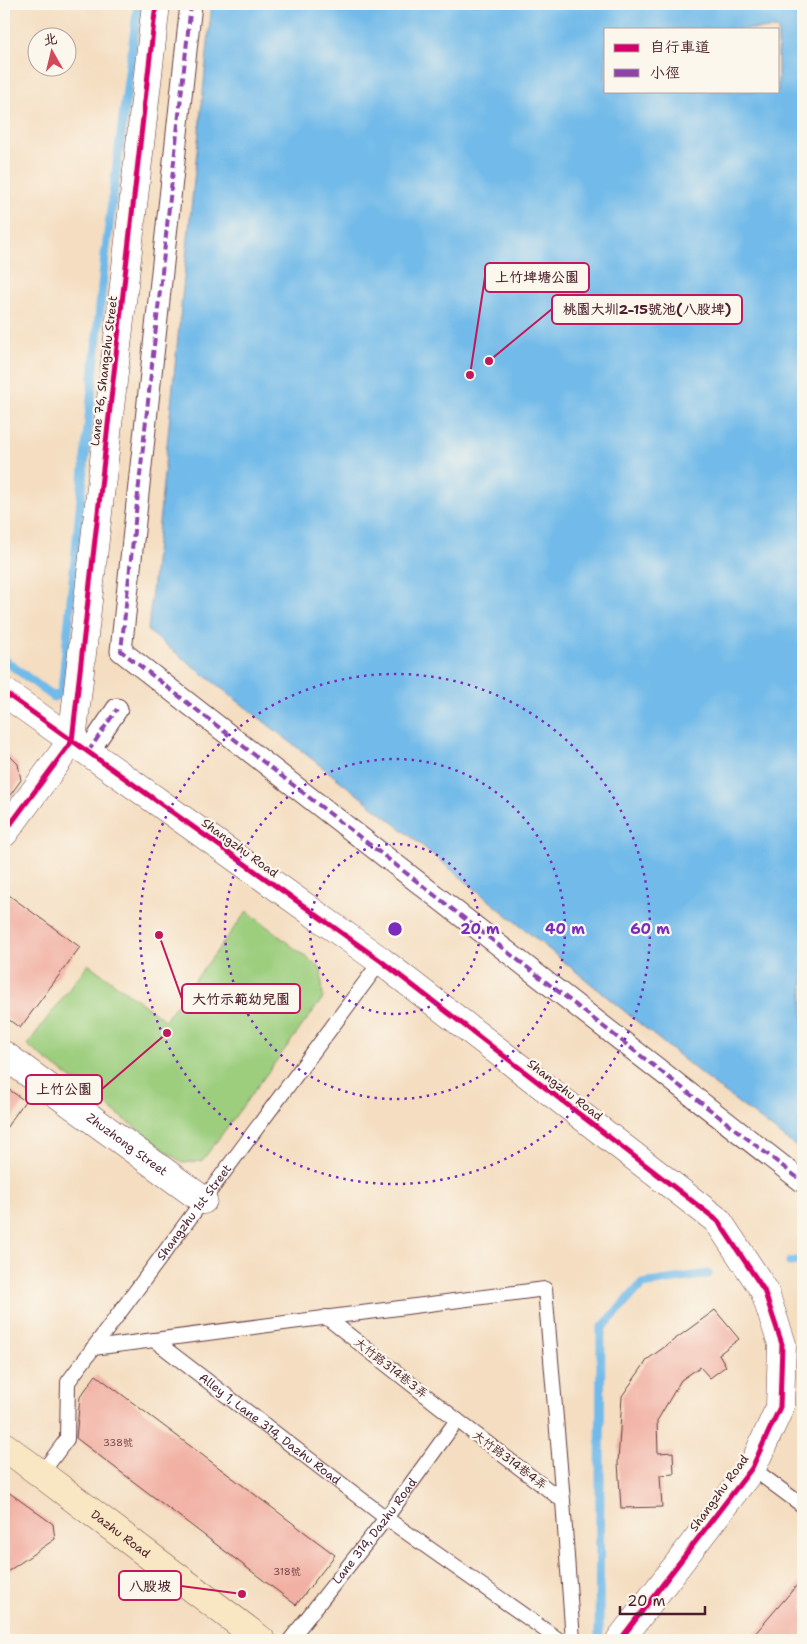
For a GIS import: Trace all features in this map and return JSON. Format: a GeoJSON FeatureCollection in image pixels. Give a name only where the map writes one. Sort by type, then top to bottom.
{"type":"FeatureCollection","features":[{"type":"Feature","properties":{"kind":"main road","name":"Dazhu Road"},"geometry":{"type":"LineString","coordinates":[[4,1446],[261,1640]]}},
{"type":"Feature","properties":{"kind":"street","name":"Lane 76, Shangzhu Street"},"geometry":{"type":"LineString","coordinates":[[80,746],[156,4]]}},
{"type":"Feature","properties":{"kind":"street"},"geometry":{"type":"LineString","coordinates":[[191,4],[121,651],[803,1182]]}},
{"type":"Feature","properties":{"kind":"street","name":"Shangzhu Road"},"geometry":{"type":"LineString","coordinates":[[4,692],[381,961],[718,1221],[764,1290],[782,1344],[780,1407],[752,1468],[620,1640]]}},
{"type":"Feature","properties":{"kind":"street"},"geometry":{"type":"LineString","coordinates":[[4,833],[80,746],[117,709]]}},
{"type":"Feature","properties":{"kind":"street","name":"Zhuzhong Street"},"geometry":{"type":"LineString","coordinates":[[4,1055],[202,1200]]}},
{"type":"Feature","properties":{"kind":"lane","name":"Shangzhu 1st Street"},"geometry":{"type":"LineString","coordinates":[[42,1474],[67,1439],[68,1382],[381,961]]}},
{"type":"Feature","properties":{"kind":"lane"},"geometry":{"type":"LineString","coordinates":[[93,1348],[545,1288],[573,1640]]}},
{"type":"Feature","properties":{"kind":"lane","name":"大竹路314巷3弄"},"geometry":{"type":"LineString","coordinates":[[326,1317],[456,1420]]}},
{"type":"Feature","properties":{"kind":"lane","name":"Alley 1, Lane 314, Dazhu Road"},"geometry":{"type":"LineString","coordinates":[[154,1340],[386,1518],[559,1640]]}},
{"type":"Feature","properties":{"kind":"lane","name":"大竹路314巷4弄"},"geometry":{"type":"LineString","coordinates":[[456,1420],[563,1500]]}},
{"type":"Feature","properties":{"kind":"lane","name":"Lane 314, Dazhu Road"},"geometry":{"type":"LineString","coordinates":[[290,1640],[386,1518],[456,1420]]}},
{"type":"Feature","properties":{"kind":"lane"},"geometry":{"type":"LineString","coordinates":[[752,1468],[803,1506]]}},
{"type":"Feature","properties":{"kind":"green space"},"geometry":{"type":"Polygon","coordinates":[[[247,911],[321,969],[323,998],[202,1161],[182,1163],[27,1045],[88,964],[165,1020],[247,911]]]}},
{"type":"Feature","properties":{"kind":"water"},"geometry":{"type":"Polygon","coordinates":[[[212,4],[803,4],[803,1152],[716,1086],[403,830],[148,631],[212,4]]]}},
{"type":"Feature","properties":{"kind":"building"},"geometry":{"type":"Polygon","coordinates":[[[4,750],[18,764],[21,780],[4,804],[4,750]]]}},
{"type":"Feature","properties":{"kind":"building"},"geometry":{"type":"Polygon","coordinates":[[[6,893],[80,947],[20,1028],[4,1016],[4,896],[6,893]]]}},
{"type":"Feature","properties":{"kind":"building"},"geometry":{"type":"Polygon","coordinates":[[[4,1086],[25,1101],[4,1131],[4,1086]]]}},
{"type":"Feature","properties":{"kind":"building"},"geometry":{"type":"Polygon","coordinates":[[[715,1310],[739,1339],[719,1354],[726,1366],[710,1378],[700,1367],[681,1380],[657,1421],[658,1453],[673,1452],[674,1474],[660,1475],[662,1507],[621,1508],[618,1463],[622,1396],[648,1359],[715,1310]]]}},
{"type":"Feature","properties":{"kind":"building"},"geometry":{"type":"Polygon","coordinates":[[[96,1375],[335,1555],[296,1605],[76,1438],[80,1397],[96,1375]]]}},
{"type":"Feature","properties":{"kind":"building"},"geometry":{"type":"Polygon","coordinates":[[[4,1489],[53,1524],[55,1539],[4,1574],[4,1489]]]}},
{"type":"Feature","properties":{"kind":"building"},"geometry":{"type":"Polygon","coordinates":[[[803,1578],[803,1640],[757,1640],[753,1636],[803,1578]]]}},
{"type":"Feature","properties":{"kind":"waterway"},"geometry":{"type":"LineString","coordinates":[[4,660],[54,697],[62,691],[105,256],[138,4]]}},
{"type":"Feature","properties":{"kind":"waterway"},"geometry":{"type":"LineString","coordinates":[[790,1262],[803,1260]]}},
{"type":"Feature","properties":{"kind":"waterway"},"geometry":{"type":"LineString","coordinates":[[599,1640],[601,1329],[642,1284],[708,1274]]}},
{"type":"Feature","properties":{"kind":"marked path"},"geometry":{"type":"LineString","coordinates":[[191,4],[121,651],[803,1182]]}},
{"type":"Feature","properties":{"kind":"marked path"},"geometry":{"type":"LineString","coordinates":[[88,752],[117,709]]}},
{"type":"Feature","properties":{"kind":"cycle path"},"geometry":{"type":"LineString","coordinates":[[4,833],[72,741],[156,4]]}},
{"type":"Feature","properties":{"kind":"cycle path"},"geometry":{"type":"LineString","coordinates":[[4,692],[381,961],[718,1221],[764,1290],[782,1344],[780,1407],[752,1468],[620,1640]]}},
{"type":"Feature","properties":{"kind":"place","name":"桃園大圳2-15號池(八股埤)"},"geometry":{"type":"Point","coordinates":[489,361]}},
{"type":"Feature","properties":{"kind":"place","name":"上竹埤塘公園"},"geometry":{"type":"Point","coordinates":[470,375]}},
{"type":"Feature","properties":{"kind":"place","name":"大竹示範幼兒園"},"geometry":{"type":"Point","coordinates":[159,935]}},
{"type":"Feature","properties":{"kind":"place","name":"上竹公園"},"geometry":{"type":"Point","coordinates":[167,1033]}},
{"type":"Feature","properties":{"kind":"place","name":"八股坡"},"geometry":{"type":"Point","coordinates":[242,1594]}}]}
